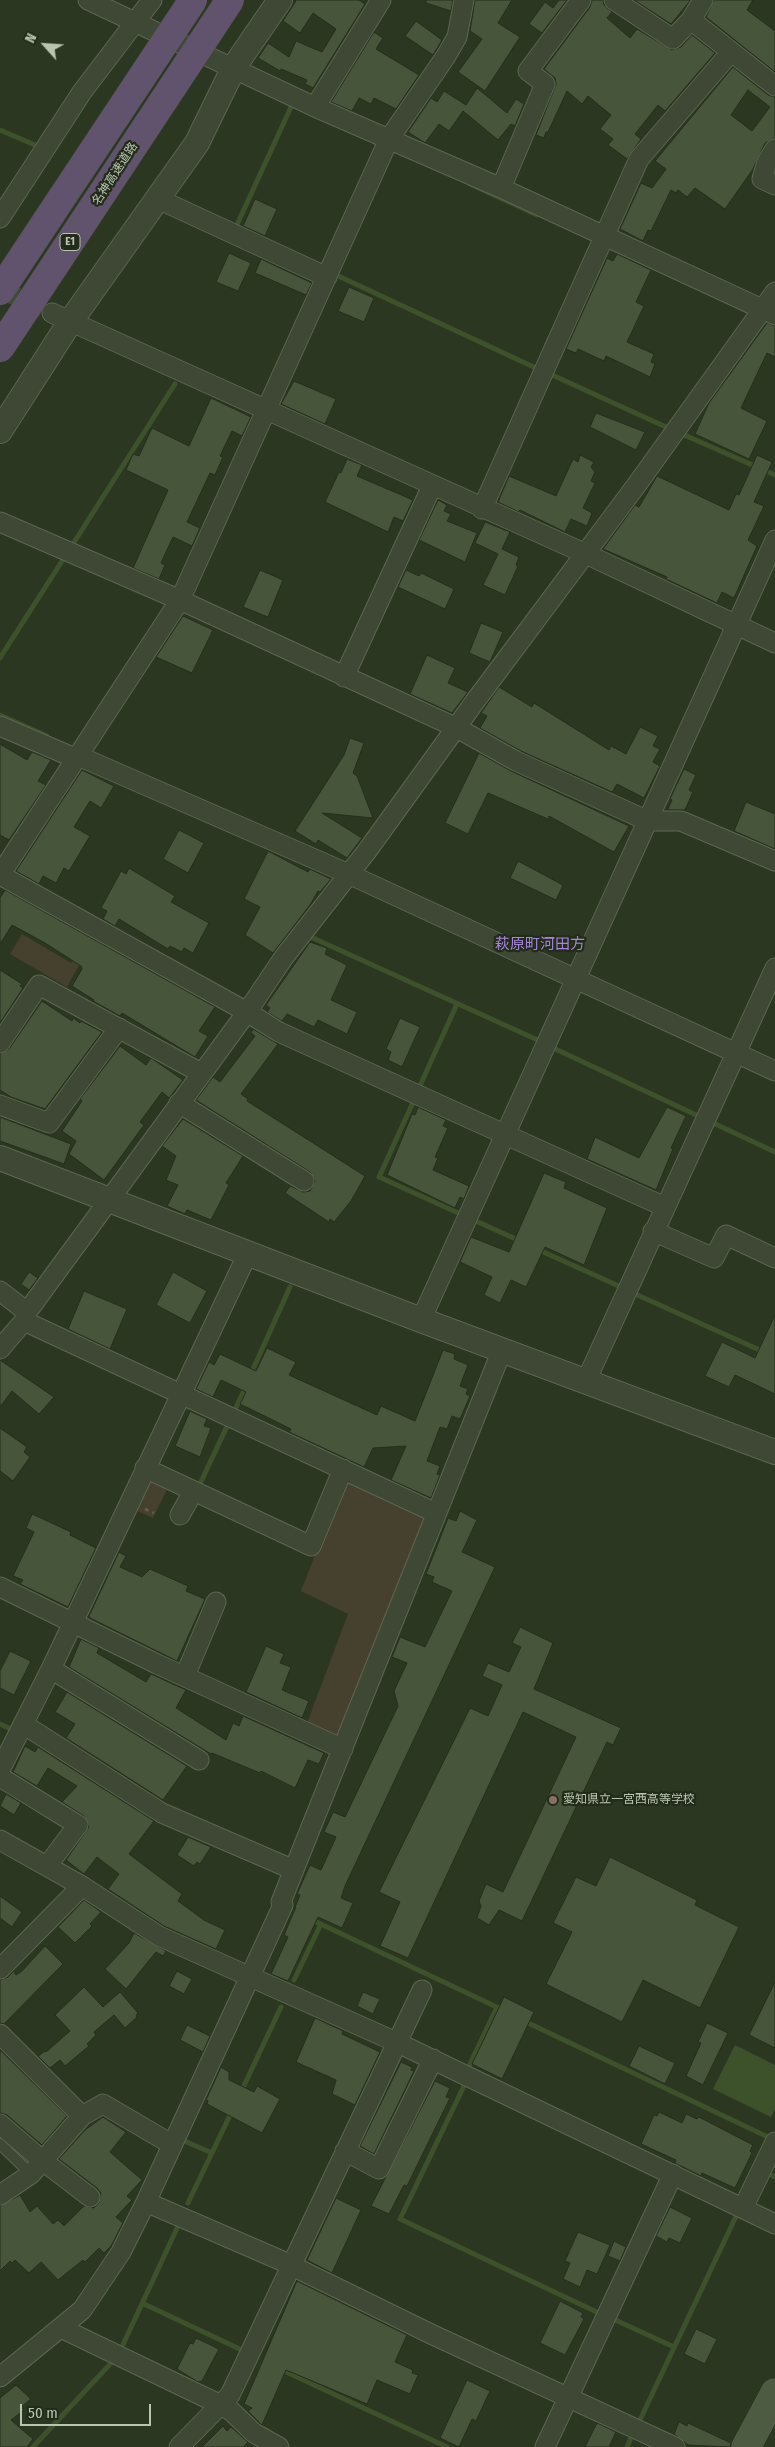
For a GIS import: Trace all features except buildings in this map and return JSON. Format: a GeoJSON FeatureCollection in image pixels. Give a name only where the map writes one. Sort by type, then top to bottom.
{"type":"FeatureCollection","features":[{"type":"Feature","properties":{"kind":"highway","name":"E1"},"geometry":{"type":"LineString","coordinates":[[0,292],[193,0]]}},
{"type":"Feature","properties":{"kind":"highway","name":"名神高速道路"},"geometry":{"type":"LineString","coordinates":[[0,348],[230,0]]}},
{"type":"Feature","properties":{"kind":"main road"},"geometry":{"type":"LineString","coordinates":[[746,2447],[775,2393]]}},
{"type":"Feature","properties":{"kind":"street"},"geometry":{"type":"LineString","coordinates":[[88,0],[107,4],[136,21],[315,106],[501,188],[769,312]]}},
{"type":"Feature","properties":{"kind":"street"},"geometry":{"type":"LineString","coordinates":[[0,218],[82,92],[152,0]]}},
{"type":"Feature","properties":{"kind":"street"},"geometry":{"type":"LineString","coordinates":[[0,431],[61,318],[158,199],[197,143],[234,67],[280,0]]}},
{"type":"Feature","properties":{"kind":"street"},"geometry":{"type":"LineString","coordinates":[[315,106],[380,0]]}},
{"type":"Feature","properties":{"kind":"street"},"geometry":{"type":"LineString","coordinates":[[464,0],[457,37],[446,56],[388,139],[180,600],[0,875],[247,1012],[279,1032],[664,1207]]}},
{"type":"Feature","properties":{"kind":"street"},"geometry":{"type":"LineString","coordinates":[[501,188],[545,84],[528,71],[581,0]]}},
{"type":"Feature","properties":{"kind":"street"},"geometry":{"type":"LineString","coordinates":[[614,0],[673,39],[691,20],[703,0]]}},
{"type":"Feature","properties":{"kind":"street"},"geometry":{"type":"LineString","coordinates":[[691,20],[775,86]]}},
{"type":"Feature","properties":{"kind":"street"},"geometry":{"type":"LineString","coordinates":[[482,508],[639,159],[731,52]]}},
{"type":"Feature","properties":{"kind":"street"},"geometry":{"type":"LineString","coordinates":[[775,149],[767,162],[762,179],[775,185]]}},
{"type":"Feature","properties":{"kind":"street"},"geometry":{"type":"LineString","coordinates":[[158,199],[327,277]]}},
{"type":"Feature","properties":{"kind":"street"},"geometry":{"type":"LineString","coordinates":[[0,1349],[26,1316],[201,1072],[247,1012],[284,958],[349,875],[586,554],[769,312],[775,292]]}},
{"type":"Feature","properties":{"kind":"street"},"geometry":{"type":"LineString","coordinates":[[61,318],[586,554],[775,643]]}},
{"type":"Feature","properties":{"kind":"street"},"geometry":{"type":"LineString","coordinates":[[344,677],[432,486]]}},
{"type":"Feature","properties":{"kind":"street"},"geometry":{"type":"LineString","coordinates":[[0,522],[180,600],[457,728],[516,761],[648,821],[681,821],[775,861]]}},
{"type":"Feature","properties":{"kind":"street"},"geometry":{"type":"LineString","coordinates":[[421,1320],[775,540]]}},
{"type":"Feature","properties":{"kind":"street"},"geometry":{"type":"LineString","coordinates":[[0,726],[77,760],[83,758],[349,875],[775,1071]]}},
{"type":"Feature","properties":{"kind":"street"},"geometry":{"type":"LineString","coordinates":[[586,1382],[653,1231],[775,968]]}},
{"type":"Feature","properties":{"kind":"street"},"geometry":{"type":"LineString","coordinates":[[0,1043],[39,985],[201,1072]]}},
{"type":"Feature","properties":{"kind":"street"},"geometry":{"type":"LineString","coordinates":[[0,1105],[49,1123],[119,1028]]}},
{"type":"Feature","properties":{"kind":"street"},"geometry":{"type":"LineString","coordinates":[[179,1103],[304,1181]]}},
{"type":"Feature","properties":{"kind":"street"},"geometry":{"type":"LineString","coordinates":[[0,1158],[110,1199],[167,1224],[775,1452]]}},
{"type":"Feature","properties":{"kind":"street"},"geometry":{"type":"LineString","coordinates":[[653,1231],[714,1258],[726,1235],[775,1258]]}},
{"type":"Feature","properties":{"kind":"street"},"geometry":{"type":"LineString","coordinates":[[0,1770],[51,1668],[248,1254]]}},
{"type":"Feature","properties":{"kind":"street"},"geometry":{"type":"LineString","coordinates":[[0,1291],[26,1316],[436,1513]]}},
{"type":"Feature","properties":{"kind":"street"},"geometry":{"type":"LineString","coordinates":[[0,2378],[82,2310],[121,2252],[146,2202],[171,2144],[283,1905],[281,1902],[502,1350]]}},
{"type":"Feature","properties":{"kind":"street"},"geometry":{"type":"LineString","coordinates":[[145,1468],[311,1546],[343,1469]]}},
{"type":"Feature","properties":{"kind":"street"},"geometry":{"type":"LineString","coordinates":[[180,1515],[193,1492]]}},
{"type":"Feature","properties":{"kind":"street"},"geometry":{"type":"LineString","coordinates":[[0,1587],[343,1749]]}},
{"type":"Feature","properties":{"kind":"street"},"geometry":{"type":"LineString","coordinates":[[185,1676],[216,1602]]}},
{"type":"Feature","properties":{"kind":"street"},"geometry":{"type":"LineString","coordinates":[[51,1668],[199,1760]]}},
{"type":"Feature","properties":{"kind":"street"},"geometry":{"type":"LineString","coordinates":[[23,1724],[162,1813],[294,1870]]}},
{"type":"Feature","properties":{"kind":"street"},"geometry":{"type":"LineString","coordinates":[[0,1777],[78,1825],[47,1866]]}},
{"type":"Feature","properties":{"kind":"street"},"geometry":{"type":"LineString","coordinates":[[0,1840],[82,1886],[159,1936],[433,2059],[775,2224]]}},
{"type":"Feature","properties":{"kind":"street"},"geometry":{"type":"LineString","coordinates":[[0,1970],[82,1886]]}},
{"type":"Feature","properties":{"kind":"street"},"geometry":{"type":"LineString","coordinates":[[179,2447],[230,2395],[292,2266],[344,2151],[422,1990]]}},
{"type":"Feature","properties":{"kind":"street"},"geometry":{"type":"LineString","coordinates":[[0,2034],[82,2116]]}},
{"type":"Feature","properties":{"kind":"street"},"geometry":{"type":"LineString","coordinates":[[344,2151],[379,2169],[433,2059]]}},
{"type":"Feature","properties":{"kind":"street"},"geometry":{"type":"LineString","coordinates":[[0,2195],[37,2167],[82,2116],[102,2104],[171,2144]]}},
{"type":"Feature","properties":{"kind":"street"},"geometry":{"type":"LineString","coordinates":[[0,2124],[37,2167],[90,2197]]}},
{"type":"Feature","properties":{"kind":"street"},"geometry":{"type":"LineString","coordinates":[[743,2208],[775,2142]]}},
{"type":"Feature","properties":{"kind":"street"},"geometry":{"type":"LineString","coordinates":[[545,2447],[673,2174]]}},
{"type":"Feature","properties":{"kind":"street"},"geometry":{"type":"LineString","coordinates":[[146,2202],[292,2266],[431,2334],[675,2447]]}},
{"type":"Feature","properties":{"kind":"street"},"geometry":{"type":"LineString","coordinates":[[61,2328],[221,2405],[231,2411],[254,2433],[279,2447]]}},
{"type":"Feature","properties":{"kind":"lane"},"geometry":{"type":"LineString","coordinates":[[0,2144],[37,2167]]}},
{"type":"Feature","properties":{"kind":"shaded area"},"geometry":{"type":"Polygon","coordinates":[[[22,934],[71,963],[76,956],[82,960],[67,987],[10,954],[22,934]]]}},
{"type":"Feature","properties":{"kind":"shaded area"},"geometry":{"type":"Polygon","coordinates":[[[146,1471],[170,1483],[153,1518],[128,1507],[146,1471]]]}},
{"type":"Feature","properties":{"kind":"shaded area"},"geometry":{"type":"Polygon","coordinates":[[[345,1477],[426,1517],[338,1737],[307,1723],[348,1614],[301,1591],[345,1477]]]}},
{"type":"Feature","properties":{"kind":"shaded area"},"geometry":{"type":"Polygon","coordinates":[[[735,2045],[775,2065],[775,2109],[771,2117],[713,2089],[735,2045]]]}},
{"type":"Feature","properties":{"kind":"waterway"},"geometry":{"type":"LineString","coordinates":[[235,229],[291,107]]}},
{"type":"Feature","properties":{"kind":"waterway"},"geometry":{"type":"LineString","coordinates":[[0,130],[35,145]]}},
{"type":"Feature","properties":{"kind":"waterway"},"geometry":{"type":"LineString","coordinates":[[470,184],[537,215]]}},
{"type":"Feature","properties":{"kind":"waterway"},"geometry":{"type":"LineString","coordinates":[[334,274],[538,369],[539,366]]}},
{"type":"Feature","properties":{"kind":"waterway"},"geometry":{"type":"LineString","coordinates":[[550,374],[666,427]]}},
{"type":"Feature","properties":{"kind":"waterway"},"geometry":{"type":"LineString","coordinates":[[71,547],[175,384]]}},
{"type":"Feature","properties":{"kind":"waterway"},"geometry":{"type":"LineString","coordinates":[[682,434],[775,475]]}},
{"type":"Feature","properties":{"kind":"waterway"},"geometry":{"type":"LineString","coordinates":[[0,658],[64,558],[62,557]]}},
{"type":"Feature","properties":{"kind":"waterway"},"geometry":{"type":"LineString","coordinates":[[0,715],[47,736]]}},
{"type":"Feature","properties":{"kind":"waterway"},"geometry":{"type":"LineString","coordinates":[[313,938],[542,1042]]}},
{"type":"Feature","properties":{"kind":"waterway"},"geometry":{"type":"LineString","coordinates":[[418,1090],[457,1004]]}},
{"type":"Feature","properties":{"kind":"waterway"},"geometry":{"type":"LineString","coordinates":[[549,1046],[775,1152]]}},
{"type":"Feature","properties":{"kind":"waterway"},"geometry":{"type":"LineString","coordinates":[[415,1098],[379,1177],[520,1241]]}},
{"type":"Feature","properties":{"kind":"waterway"},"geometry":{"type":"LineString","coordinates":[[539,1250],[621,1287]]}},
{"type":"Feature","properties":{"kind":"waterway"},"geometry":{"type":"LineString","coordinates":[[250,1376],[290,1287]]}},
{"type":"Feature","properties":{"kind":"waterway"},"geometry":{"type":"LineString","coordinates":[[633,1293],[775,1357]]}},
{"type":"Feature","properties":{"kind":"waterway"},"geometry":{"type":"LineString","coordinates":[[233,1414],[246,1386]]}},
{"type":"Feature","properties":{"kind":"waterway"},"geometry":{"type":"LineString","coordinates":[[202,1488],[199,1486],[229,1422]]}},
{"type":"Feature","properties":{"kind":"waterway"},"geometry":{"type":"LineString","coordinates":[[0,1724],[13,1730],[11,1732]]}},
{"type":"Feature","properties":{"kind":"waterway"},"geometry":{"type":"LineString","coordinates":[[310,1919],[503,2010]]}},
{"type":"Feature","properties":{"kind":"waterway"},"geometry":{"type":"LineString","coordinates":[[294,1980],[321,1924]]}},
{"type":"Feature","properties":{"kind":"waterway"},"geometry":{"type":"LineString","coordinates":[[241,2092],[281,2007]]}},
{"type":"Feature","properties":{"kind":"waterway"},"geometry":{"type":"LineString","coordinates":[[497,2007],[470,2064],[464,2086],[400,2219],[603,2315]]}},
{"type":"Feature","properties":{"kind":"waterway"},"geometry":{"type":"LineString","coordinates":[[524,2021],[770,2138],[769,2140]]}},
{"type":"Feature","properties":{"kind":"waterway"},"geometry":{"type":"LineString","coordinates":[[188,2203],[232,2111]]}},
{"type":"Feature","properties":{"kind":"waterway"},"geometry":{"type":"LineString","coordinates":[[180,2139],[212,2153]]}},
{"type":"Feature","properties":{"kind":"waterway"},"geometry":{"type":"LineString","coordinates":[[769,2174],[775,2177]]}},
{"type":"Feature","properties":{"kind":"waterway"},"geometry":{"type":"LineString","coordinates":[[639,2422],[739,2210]]}},
{"type":"Feature","properties":{"kind":"waterway"},"geometry":{"type":"LineString","coordinates":[[120,2351],[179,2224]]}},
{"type":"Feature","properties":{"kind":"waterway"},"geometry":{"type":"LineString","coordinates":[[142,2303],[246,2352]]}},
{"type":"Feature","properties":{"kind":"waterway"},"geometry":{"type":"LineString","coordinates":[[611,2318],[674,2347]]}},
{"type":"Feature","properties":{"kind":"waterway"},"geometry":{"type":"LineString","coordinates":[[33,2447],[112,2362]]}},
{"type":"Feature","properties":{"kind":"waterway"},"geometry":{"type":"LineString","coordinates":[[280,2369],[447,2447]]}},
{"type":"Feature","properties":{"kind":"waterway"},"geometry":{"type":"LineString","coordinates":[[627,2447],[633,2433]]}},
{"type":"Feature","properties":{"kind":"tunnel"},"geometry":{"type":"LineString","coordinates":[[0,289],[52,313]]}},
{"type":"Feature","properties":{"kind":"place","name":"愛知県立一宮西高等学校"},"geometry":{"type":"Point","coordinates":[553,1800]}},
{"type":"Feature","properties":{"kind":"district","name":"萩原町河田方"},"geometry":{"type":"Point","coordinates":[540,945]}}]}
